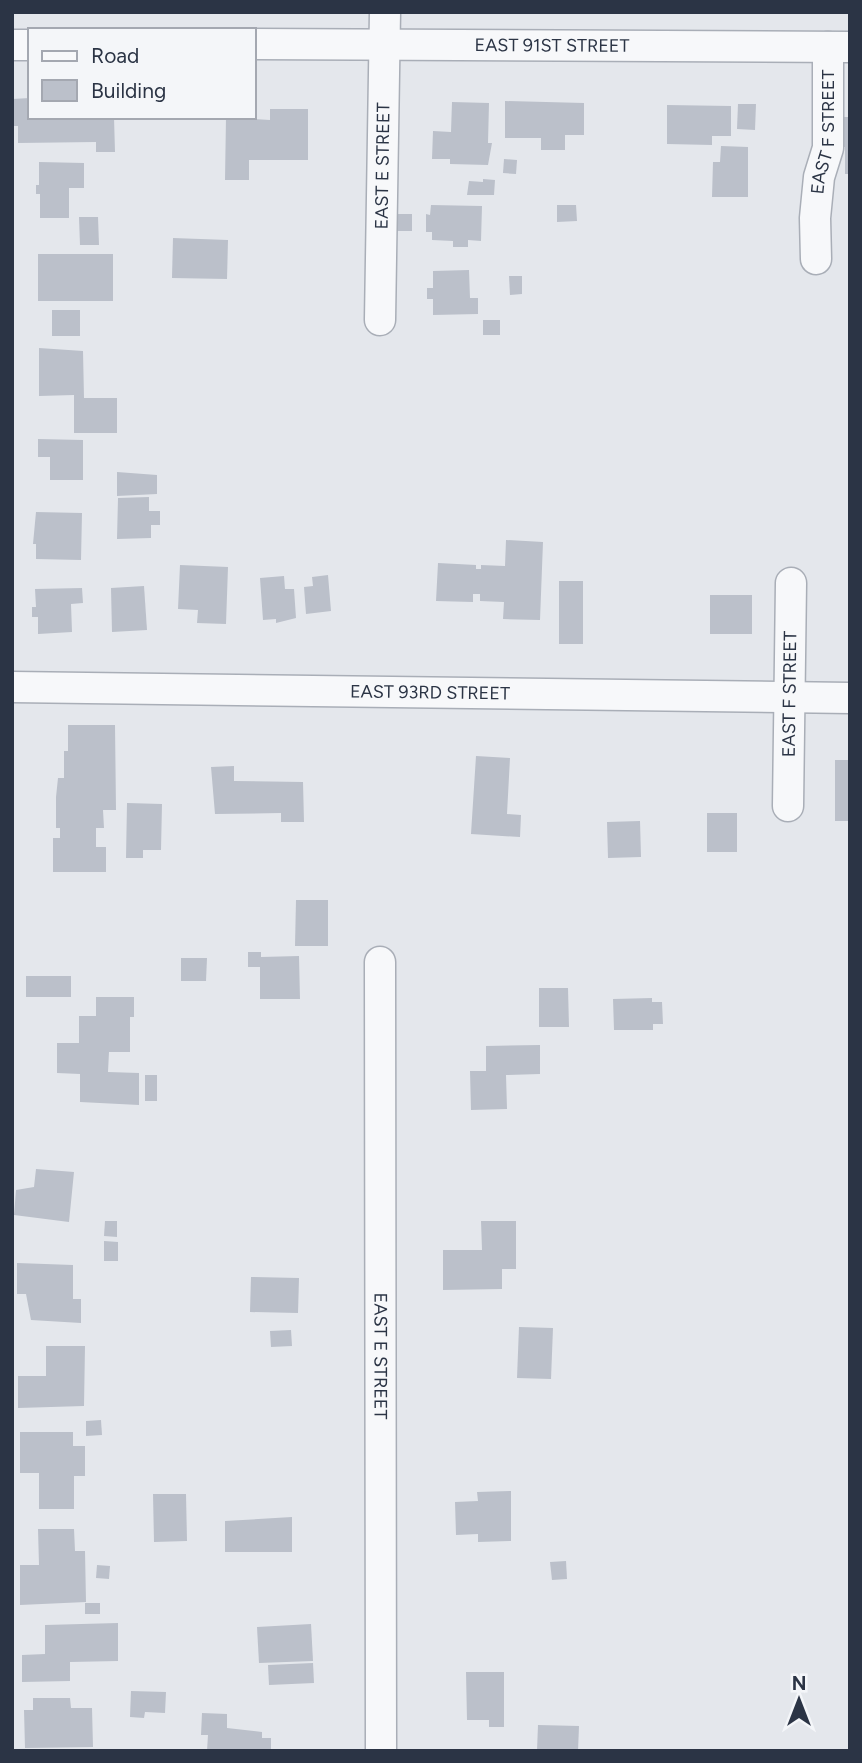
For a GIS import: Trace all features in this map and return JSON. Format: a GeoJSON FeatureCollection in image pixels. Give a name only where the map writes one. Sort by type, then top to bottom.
{"type":"FeatureCollection","features":[{"type":"Feature","properties":{"kind":"street","name":"EAST E STREET"},"geometry":{"type":"LineString","coordinates":[[380,320],[385,12]]}},
{"type":"Feature","properties":{"kind":"street","name":"EAST 91ST STREET"},"geometry":{"type":"LineString","coordinates":[[256,44],[839,47]]}},
{"type":"Feature","properties":{"kind":"street","name":"EAST F STREET"},"geometry":{"type":"LineString","coordinates":[[816,259],[815,218],[819,177],[828,148],[839,47]]}},
{"type":"Feature","properties":{"kind":"street","name":"EAST F STREET"},"geometry":{"type":"LineString","coordinates":[[788,806],[791,583]]}},
{"type":"Feature","properties":{"kind":"street","name":"EAST 93RD STREET"},"geometry":{"type":"LineString","coordinates":[[12,687],[850,698]]}},
{"type":"Feature","properties":{"kind":"street","name":"EAST E STREET"},"geometry":{"type":"LineString","coordinates":[[380,962],[381,1751]]}},
{"type":"Feature","properties":{"kind":"building"},"geometry":{"type":"Polygon","coordinates":[[[28,98],[28,119],[114,119],[115,152],[96,152],[96,142],[18,143],[18,126],[12,126],[12,99],[28,98]]]}},
{"type":"Feature","properties":{"kind":"building"},"geometry":{"type":"Polygon","coordinates":[[[505,101],[584,103],[584,135],[565,135],[565,150],[541,150],[541,138],[505,138],[505,101]]]}},
{"type":"Feature","properties":{"kind":"building"},"geometry":{"type":"Polygon","coordinates":[[[452,102],[489,103],[488,143],[492,143],[488,165],[450,164],[450,159],[432,159],[433,131],[451,132],[452,102]]]}},
{"type":"Feature","properties":{"kind":"building"},"geometry":{"type":"Polygon","coordinates":[[[738,104],[756,104],[755,130],[737,129],[738,104]]]}},
{"type":"Feature","properties":{"kind":"building"},"geometry":{"type":"Polygon","coordinates":[[[667,105],[731,106],[731,136],[712,136],[712,145],[667,144],[667,105]]]}},
{"type":"Feature","properties":{"kind":"building"},"geometry":{"type":"Polygon","coordinates":[[[270,109],[308,109],[308,160],[249,160],[249,180],[225,180],[226,119],[270,120],[270,109]]]}},
{"type":"Feature","properties":{"kind":"building"},"geometry":{"type":"Polygon","coordinates":[[[832,117],[850,117],[850,174],[845,174],[845,147],[832,147],[832,117]]]}},
{"type":"Feature","properties":{"kind":"building"},"geometry":{"type":"Polygon","coordinates":[[[721,146],[748,147],[748,197],[712,197],[713,162],[720,162],[721,146]]]}},
{"type":"Feature","properties":{"kind":"building"},"geometry":{"type":"Polygon","coordinates":[[[504,159],[517,160],[516,174],[503,173],[504,159]]]}},
{"type":"Feature","properties":{"kind":"building"},"geometry":{"type":"Polygon","coordinates":[[[39,162],[84,163],[84,188],[69,188],[69,218],[40,218],[40,194],[36,194],[36,185],[39,185],[39,162]]]}},
{"type":"Feature","properties":{"kind":"building"},"geometry":{"type":"Polygon","coordinates":[[[483,179],[495,180],[494,195],[467,195],[469,181],[483,182],[483,179]]]}},
{"type":"Feature","properties":{"kind":"building"},"geometry":{"type":"Polygon","coordinates":[[[431,205],[482,206],[481,241],[468,240],[468,247],[453,247],[453,241],[432,240],[432,232],[426,232],[426,214],[430,215],[431,205]]]}},
{"type":"Feature","properties":{"kind":"building"},"geometry":{"type":"Polygon","coordinates":[[[557,205],[576,205],[577,221],[557,222],[557,205]]]}},
{"type":"Feature","properties":{"kind":"building"},"geometry":{"type":"Polygon","coordinates":[[[393,214],[412,214],[412,231],[393,231],[393,214]]]}},
{"type":"Feature","properties":{"kind":"building"},"geometry":{"type":"Polygon","coordinates":[[[79,217],[98,217],[99,245],[80,245],[79,217]]]}},
{"type":"Feature","properties":{"kind":"building"},"geometry":{"type":"Polygon","coordinates":[[[173,238],[228,240],[227,279],[172,278],[173,238]]]}},
{"type":"Feature","properties":{"kind":"building"},"geometry":{"type":"Polygon","coordinates":[[[38,254],[113,254],[113,301],[38,301],[38,254]]]}},
{"type":"Feature","properties":{"kind":"building"},"geometry":{"type":"Polygon","coordinates":[[[469,270],[470,298],[478,298],[478,314],[433,315],[433,299],[427,299],[427,288],[433,288],[433,271],[469,270]]]}},
{"type":"Feature","properties":{"kind":"building"},"geometry":{"type":"Polygon","coordinates":[[[509,276],[522,276],[522,294],[510,295],[509,276]]]}},
{"type":"Feature","properties":{"kind":"building"},"geometry":{"type":"Polygon","coordinates":[[[52,310],[80,310],[80,336],[52,336],[52,310]]]}},
{"type":"Feature","properties":{"kind":"building"},"geometry":{"type":"Polygon","coordinates":[[[483,320],[500,320],[500,335],[483,335],[483,320]]]}},
{"type":"Feature","properties":{"kind":"building"},"geometry":{"type":"Polygon","coordinates":[[[39,348],[83,351],[84,398],[117,398],[117,433],[74,433],[74,395],[39,396],[39,348]]]}},
{"type":"Feature","properties":{"kind":"building"},"geometry":{"type":"Polygon","coordinates":[[[38,439],[83,440],[83,480],[50,480],[50,457],[38,457],[38,439]]]}},
{"type":"Feature","properties":{"kind":"building"},"geometry":{"type":"Polygon","coordinates":[[[117,472],[157,475],[157,494],[117,496],[117,472]]]}},
{"type":"Feature","properties":{"kind":"building"},"geometry":{"type":"Polygon","coordinates":[[[149,497],[149,511],[160,511],[160,525],[151,525],[151,538],[117,539],[118,498],[149,497]]]}},
{"type":"Feature","properties":{"kind":"building"},"geometry":{"type":"Polygon","coordinates":[[[36,512],[82,513],[81,560],[36,559],[36,544],[33,544],[36,512]]]}},
{"type":"Feature","properties":{"kind":"building"},"geometry":{"type":"Polygon","coordinates":[[[506,540],[543,542],[540,620],[503,619],[504,602],[480,601],[480,594],[473,594],[473,602],[436,601],[438,563],[476,565],[476,569],[481,569],[481,565],[505,566],[506,540]]]}},
{"type":"Feature","properties":{"kind":"building"},"geometry":{"type":"Polygon","coordinates":[[[180,565],[228,567],[226,624],[197,623],[198,610],[178,609],[180,565]]]}},
{"type":"Feature","properties":{"kind":"building"},"geometry":{"type":"Polygon","coordinates":[[[328,575],[331,611],[306,614],[304,587],[313,586],[312,577],[328,575]]]}},
{"type":"Feature","properties":{"kind":"building"},"geometry":{"type":"Polygon","coordinates":[[[284,576],[285,589],[294,589],[296,618],[276,623],[276,619],[263,620],[260,578],[284,576]]]}},
{"type":"Feature","properties":{"kind":"building"},"geometry":{"type":"Polygon","coordinates":[[[559,581],[583,581],[583,644],[559,644],[559,581]]]}},
{"type":"Feature","properties":{"kind":"building"},"geometry":{"type":"Polygon","coordinates":[[[144,586],[147,630],[112,632],[111,588],[144,586]]]}},
{"type":"Feature","properties":{"kind":"building"},"geometry":{"type":"Polygon","coordinates":[[[82,588],[83,603],[71,604],[72,632],[38,634],[38,617],[32,617],[32,607],[36,607],[35,589],[82,588]]]}},
{"type":"Feature","properties":{"kind":"building"},"geometry":{"type":"Polygon","coordinates":[[[710,595],[752,595],[752,634],[710,634],[710,595]]]}},
{"type":"Feature","properties":{"kind":"building"},"geometry":{"type":"Polygon","coordinates":[[[68,725],[115,725],[116,810],[103,810],[104,828],[96,828],[96,847],[106,847],[106,872],[53,872],[53,838],[60,838],[60,828],[56,828],[56,797],[58,778],[64,778],[68,725]]]}},
{"type":"Feature","properties":{"kind":"building"},"geometry":{"type":"Polygon","coordinates":[[[476,756],[510,758],[507,814],[521,815],[520,837],[471,834],[476,756]]]}},
{"type":"Feature","properties":{"kind":"building"},"geometry":{"type":"Polygon","coordinates":[[[835,760],[850,760],[850,821],[835,821],[835,760]]]}},
{"type":"Feature","properties":{"kind":"building"},"geometry":{"type":"Polygon","coordinates":[[[234,766],[234,781],[303,782],[304,822],[281,822],[281,813],[215,814],[211,767],[234,766]]]}},
{"type":"Feature","properties":{"kind":"building"},"geometry":{"type":"Polygon","coordinates":[[[127,803],[162,804],[161,850],[143,850],[143,858],[126,858],[127,803]]]}},
{"type":"Feature","properties":{"kind":"building"},"geometry":{"type":"Polygon","coordinates":[[[707,813],[737,813],[737,852],[707,852],[707,813]]]}},
{"type":"Feature","properties":{"kind":"building"},"geometry":{"type":"Polygon","coordinates":[[[640,821],[641,857],[608,858],[607,822],[640,821]]]}},
{"type":"Feature","properties":{"kind":"building"},"geometry":{"type":"Polygon","coordinates":[[[296,900],[328,900],[328,946],[295,946],[296,900]]]}},
{"type":"Feature","properties":{"kind":"building"},"geometry":{"type":"Polygon","coordinates":[[[248,952],[261,952],[261,957],[299,956],[300,999],[260,999],[260,967],[248,967],[248,952]]]}},
{"type":"Feature","properties":{"kind":"building"},"geometry":{"type":"Polygon","coordinates":[[[181,958],[207,958],[206,981],[181,981],[181,958]]]}},
{"type":"Feature","properties":{"kind":"building"},"geometry":{"type":"Polygon","coordinates":[[[26,976],[71,976],[71,997],[26,997],[26,976]]]}},
{"type":"Feature","properties":{"kind":"building"},"geometry":{"type":"Polygon","coordinates":[[[539,988],[568,988],[569,1027],[539,1027],[539,988]]]}},
{"type":"Feature","properties":{"kind":"building"},"geometry":{"type":"Polygon","coordinates":[[[96,997],[134,997],[134,1017],[130,1017],[130,1052],[109,1052],[108,1072],[139,1073],[139,1105],[80,1102],[80,1074],[57,1073],[57,1043],[79,1043],[79,1016],[96,1016],[96,997]]]}},
{"type":"Feature","properties":{"kind":"building"},"geometry":{"type":"Polygon","coordinates":[[[652,998],[652,1002],[662,1002],[663,1024],[653,1024],[653,1030],[614,1030],[613,999],[652,998]]]}},
{"type":"Feature","properties":{"kind":"building"},"geometry":{"type":"Polygon","coordinates":[[[540,1045],[540,1074],[506,1075],[507,1109],[471,1110],[470,1071],[486,1071],[486,1046],[540,1045]]]}},
{"type":"Feature","properties":{"kind":"building"},"geometry":{"type":"Polygon","coordinates":[[[145,1075],[157,1075],[157,1101],[145,1101],[145,1075]]]}},
{"type":"Feature","properties":{"kind":"building"},"geometry":{"type":"Polygon","coordinates":[[[36,1169],[74,1172],[69,1222],[14,1215],[16,1190],[34,1187],[36,1169]]]}},
{"type":"Feature","properties":{"kind":"building"},"geometry":{"type":"Polygon","coordinates":[[[105,1221],[117,1221],[117,1237],[104,1236],[105,1221]]]}},
{"type":"Feature","properties":{"kind":"building"},"geometry":{"type":"Polygon","coordinates":[[[481,1221],[516,1221],[516,1269],[502,1269],[502,1289],[443,1290],[443,1250],[482,1250],[481,1221]]]}},
{"type":"Feature","properties":{"kind":"building"},"geometry":{"type":"Polygon","coordinates":[[[104,1241],[118,1242],[118,1261],[104,1261],[104,1241]]]}},
{"type":"Feature","properties":{"kind":"building"},"geometry":{"type":"Polygon","coordinates":[[[17,1263],[73,1265],[73,1299],[81,1299],[81,1323],[31,1320],[26,1294],[17,1294],[17,1263]]]}},
{"type":"Feature","properties":{"kind":"building"},"geometry":{"type":"Polygon","coordinates":[[[251,1277],[299,1278],[298,1313],[250,1312],[251,1277]]]}},
{"type":"Feature","properties":{"kind":"building"},"geometry":{"type":"Polygon","coordinates":[[[519,1327],[553,1328],[551,1379],[517,1378],[519,1327]]]}},
{"type":"Feature","properties":{"kind":"building"},"geometry":{"type":"Polygon","coordinates":[[[291,1330],[292,1346],[271,1347],[270,1331],[291,1330]]]}},
{"type":"Feature","properties":{"kind":"building"},"geometry":{"type":"Polygon","coordinates":[[[46,1346],[85,1346],[84,1406],[18,1408],[18,1376],[46,1376],[46,1346]]]}},
{"type":"Feature","properties":{"kind":"building"},"geometry":{"type":"Polygon","coordinates":[[[101,1420],[102,1435],[86,1436],[86,1421],[101,1420]]]}},
{"type":"Feature","properties":{"kind":"building"},"geometry":{"type":"Polygon","coordinates":[[[20,1432],[73,1432],[73,1446],[85,1446],[85,1476],[74,1476],[74,1509],[39,1509],[39,1473],[20,1473],[20,1432]]]}},
{"type":"Feature","properties":{"kind":"building"},"geometry":{"type":"Polygon","coordinates":[[[511,1491],[511,1541],[478,1542],[478,1534],[456,1535],[455,1502],[478,1501],[477,1492],[511,1491]]]}},
{"type":"Feature","properties":{"kind":"building"},"geometry":{"type":"Polygon","coordinates":[[[153,1494],[186,1494],[187,1541],[154,1542],[153,1494]]]}},
{"type":"Feature","properties":{"kind":"building"},"geometry":{"type":"Polygon","coordinates":[[[292,1517],[292,1552],[225,1552],[225,1521],[292,1517]]]}},
{"type":"Feature","properties":{"kind":"building"},"geometry":{"type":"Polygon","coordinates":[[[38,1529],[74,1529],[75,1551],[85,1551],[86,1602],[20,1605],[20,1565],[39,1565],[38,1529]]]}},
{"type":"Feature","properties":{"kind":"building"},"geometry":{"type":"Polygon","coordinates":[[[566,1561],[567,1579],[552,1580],[550,1562],[566,1561]]]}},
{"type":"Feature","properties":{"kind":"building"},"geometry":{"type":"Polygon","coordinates":[[[97,1565],[110,1566],[109,1579],[96,1578],[97,1565]]]}},
{"type":"Feature","properties":{"kind":"building"},"geometry":{"type":"Polygon","coordinates":[[[85,1603],[100,1603],[100,1614],[85,1614],[85,1603]]]}},
{"type":"Feature","properties":{"kind":"building"},"geometry":{"type":"Polygon","coordinates":[[[118,1623],[118,1661],[70,1662],[70,1681],[22,1682],[22,1655],[45,1654],[45,1625],[118,1623]]]}},
{"type":"Feature","properties":{"kind":"building"},"geometry":{"type":"Polygon","coordinates":[[[311,1624],[313,1661],[259,1663],[257,1627],[311,1624]]]}},
{"type":"Feature","properties":{"kind":"building"},"geometry":{"type":"Polygon","coordinates":[[[313,1663],[314,1683],[269,1685],[268,1665],[313,1663]]]}},
{"type":"Feature","properties":{"kind":"building"},"geometry":{"type":"Polygon","coordinates":[[[466,1672],[504,1672],[504,1727],[489,1727],[489,1720],[467,1720],[466,1672]]]}},
{"type":"Feature","properties":{"kind":"building"},"geometry":{"type":"Polygon","coordinates":[[[131,1691],[166,1692],[165,1713],[145,1712],[144,1718],[130,1717],[131,1691]]]}},
{"type":"Feature","properties":{"kind":"building"},"geometry":{"type":"Polygon","coordinates":[[[33,1698],[70,1698],[71,1708],[92,1708],[93,1747],[25,1748],[24,1710],[33,1710],[33,1698]]]}},
{"type":"Feature","properties":{"kind":"building"},"geometry":{"type":"Polygon","coordinates":[[[202,1713],[227,1714],[227,1728],[262,1732],[262,1738],[271,1738],[271,1751],[207,1751],[208,1735],[201,1735],[202,1713]]]}},
{"type":"Feature","properties":{"kind":"building"},"geometry":{"type":"Polygon","coordinates":[[[538,1725],[579,1726],[578,1751],[537,1751],[538,1725]]]}}]}
